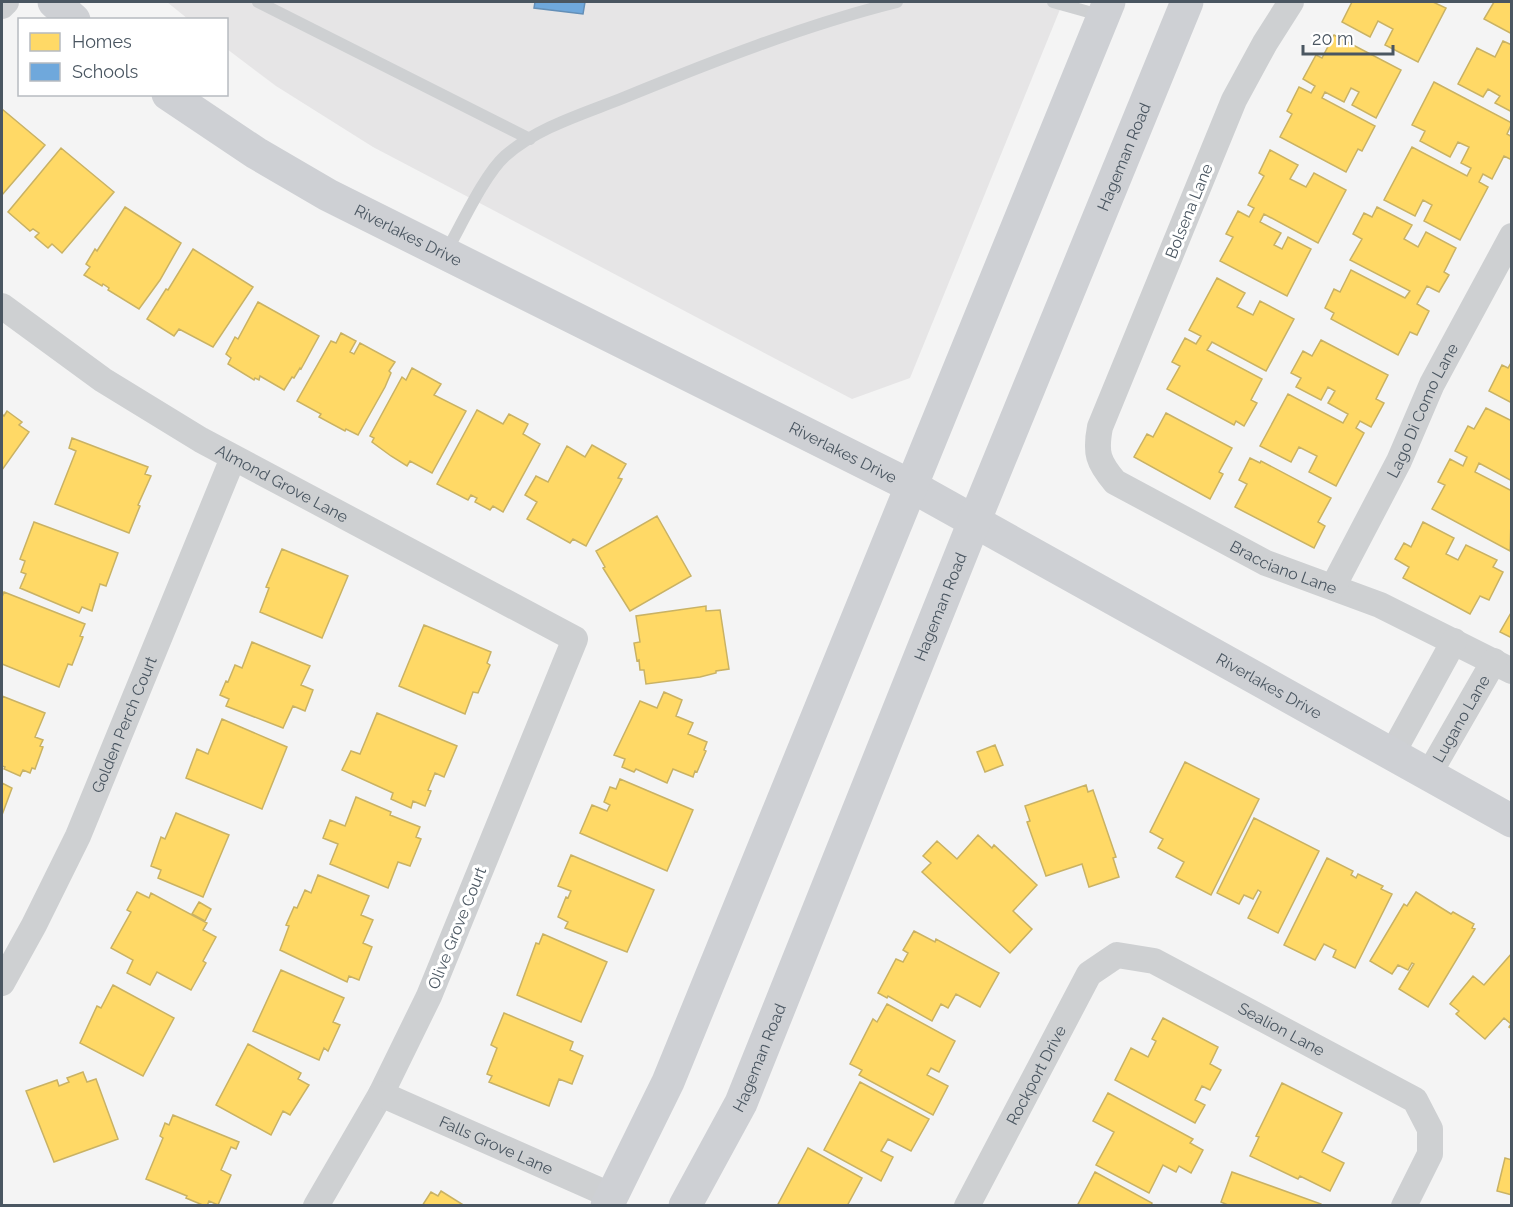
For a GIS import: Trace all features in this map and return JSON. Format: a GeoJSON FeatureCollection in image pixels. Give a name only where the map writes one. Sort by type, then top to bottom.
{"type":"FeatureCollection","features":[{"type":"Feature","properties":{"kind":"main road"},"geometry":{"type":"LineString","coordinates":[[54,2],[72,18]]}},
{"type":"Feature","properties":{"kind":"main road","name":"Hageman Road"},"geometry":{"type":"LineString","coordinates":[[686,1206],[741,1103],[974,522],[1187,2]]}},
{"type":"Feature","properties":{"kind":"main road"},"geometry":{"type":"LineString","coordinates":[[611,1202],[668,1082],[1106,9]]}},
{"type":"Feature","properties":{"kind":"main road","name":"Riverlakes Drive"},"geometry":{"type":"LineString","coordinates":[[171,96],[256,153],[328,195],[911,486],[1512,821]]}},
{"type":"Feature","properties":{"kind":"street"},"geometry":{"type":"LineString","coordinates":[[2,6],[6,2]]}},
{"type":"Feature","properties":{"kind":"street","name":"Bolsena Lane"},"geometry":{"type":"LineString","coordinates":[[1100,427],[1234,100],[1264,43],[1291,2]]}},
{"type":"Feature","properties":{"kind":"street","name":"Lago Di Como Lane"},"geometry":{"type":"LineString","coordinates":[[1333,587],[1399,460],[1432,384],[1512,236]]}},
{"type":"Feature","properties":{"kind":"street","name":"Almond Grove Lane"},"geometry":{"type":"LineString","coordinates":[[2,306],[103,380],[233,458],[575,639]]}},
{"type":"Feature","properties":{"kind":"street","name":"Bracciano Lane"},"geometry":{"type":"LineString","coordinates":[[1100,427],[1096,445],[1101,465],[1115,483],[1266,563],[1380,605],[1503,666]]}},
{"type":"Feature","properties":{"kind":"street","name":"Golden Perch Court"},"geometry":{"type":"LineString","coordinates":[[2,983],[78,836],[233,458]]}},
{"type":"Feature","properties":{"kind":"street","name":"Olive Grove Court"},"geometry":{"type":"LineString","coordinates":[[316,1206],[381,1094],[429,996],[575,639]]}},
{"type":"Feature","properties":{"kind":"street"},"geometry":{"type":"LineString","coordinates":[[1392,754],[1454,641]]}},
{"type":"Feature","properties":{"kind":"street","name":"Lugano Lane"},"geometry":{"type":"LineString","coordinates":[[1428,774],[1503,666]]}},
{"type":"Feature","properties":{"kind":"street","name":"Sealion Lane"},"geometry":{"type":"LineString","coordinates":[[1117,954],[1154,961],[1415,1100],[1430,1129],[1430,1154],[1404,1206]]}},
{"type":"Feature","properties":{"kind":"street","name":"Rockport Drive"},"geometry":{"type":"LineString","coordinates":[[967,1206],[1089,974],[1117,954]]}},
{"type":"Feature","properties":{"kind":"street","name":"Falls Grove Lane"},"geometry":{"type":"LineString","coordinates":[[381,1094],[611,1202]]}},
{"type":"Feature","properties":{"kind":"lane"},"geometry":{"type":"LineString","coordinates":[[258,2],[530,139]]}},
{"type":"Feature","properties":{"kind":"lane"},"geometry":{"type":"LineString","coordinates":[[445,254],[484,184],[504,157],[542,130],[842,15],[897,2]]}},
{"type":"Feature","properties":{"kind":"lane"},"geometry":{"type":"LineString","coordinates":[[1053,2],[1106,9]]}},
{"type":"Feature","properties":{"kind":"shaded area"},"geometry":{"type":"Polygon","coordinates":[[[167,2],[1063,2],[910,378],[852,399],[373,147],[276,86],[228,50],[228,18],[187,18],[167,2]]]}},
{"type":"Feature","properties":{"kind":"building: Homes"},"geometry":{"type":"Polygon","coordinates":[[[1352,2],[1433,2],[1446,8],[1418,62],[1385,45],[1393,29],[1378,21],[1370,37],[1342,22],[1352,2]]]}},
{"type":"Feature","properties":{"kind":"building: Homes"},"geometry":{"type":"Polygon","coordinates":[[[1494,2],[1512,2],[1512,34],[1484,19],[1494,2]]]}},
{"type":"Feature","properties":{"kind":"building: Homes"},"geometry":{"type":"Polygon","coordinates":[[[1334,35],[1401,70],[1376,118],[1352,105],[1359,92],[1351,88],[1344,102],[1325,92],[1322,98],[1375,126],[1362,151],[1358,149],[1346,172],[1280,137],[1292,114],[1287,111],[1299,87],[1311,93],[1315,86],[1303,79],[1316,55],[1322,58],[1334,35]]]}},
{"type":"Feature","properties":{"kind":"building: Homes"},"geometry":{"type":"Polygon","coordinates":[[[1503,41],[1512,45],[1512,112],[1495,103],[1500,96],[1488,89],[1483,97],[1458,84],[1477,48],[1495,57],[1503,41]]]}},
{"type":"Feature","properties":{"kind":"building: Homes"},"geometry":{"type":"Polygon","coordinates":[[[1434,82],[1512,123],[1507,134],[1512,137],[1512,160],[1504,156],[1492,179],[1483,174],[1479,182],[1488,187],[1460,240],[1424,221],[1432,205],[1423,200],[1415,216],[1384,200],[1412,147],[1467,176],[1471,168],[1461,163],[1469,147],[1458,142],[1450,157],[1420,141],[1425,131],[1412,125],[1434,82]]]}},
{"type":"Feature","properties":{"kind":"building: Homes"},"geometry":{"type":"Polygon","coordinates":[[[2,109],[45,145],[2,195],[2,109]]]}},
{"type":"Feature","properties":{"kind":"building: Homes"},"geometry":{"type":"Polygon","coordinates":[[[61,148],[114,192],[62,253],[52,244],[48,248],[35,237],[39,233],[33,229],[30,231],[8,212],[61,148]]]}},
{"type":"Feature","properties":{"kind":"building: Homes"},"geometry":{"type":"Polygon","coordinates":[[[1270,150],[1298,165],[1290,179],[1306,187],[1314,173],[1346,190],[1318,243],[1264,214],[1260,222],[1281,233],[1274,245],[1282,249],[1288,237],[1311,249],[1287,296],[1220,261],[1233,237],[1226,234],[1238,211],[1249,217],[1254,208],[1248,205],[1264,176],[1259,173],[1270,150]]]}},
{"type":"Feature","properties":{"kind":"building: Homes"},"geometry":{"type":"Polygon","coordinates":[[[125,207],[181,243],[160,280],[139,309],[108,290],[109,288],[103,284],[102,286],[84,275],[90,267],[86,264],[95,249],[97,251],[125,207]]]}},
{"type":"Feature","properties":{"kind":"building: Homes"},"geometry":{"type":"Polygon","coordinates":[[[1377,207],[1412,225],[1404,239],[1418,247],[1426,232],[1456,248],[1444,272],[1449,275],[1439,292],[1427,286],[1417,304],[1429,311],[1417,335],[1410,332],[1398,355],[1331,319],[1334,313],[1325,308],[1334,289],[1340,292],[1351,270],[1405,298],[1410,291],[1350,260],[1362,239],[1353,234],[1364,213],[1372,217],[1377,207]]]}},
{"type":"Feature","properties":{"kind":"building: Homes"},"geometry":{"type":"Polygon","coordinates":[[[193,249],[253,287],[213,347],[179,329],[174,336],[147,319],[193,249]]]}},
{"type":"Feature","properties":{"kind":"building: Homes"},"geometry":{"type":"Polygon","coordinates":[[[1217,278],[1245,293],[1237,307],[1253,315],[1260,301],[1294,319],[1266,371],[1212,342],[1207,350],[1262,379],[1251,400],[1257,403],[1244,426],[1236,421],[1234,425],[1167,389],[1180,366],[1172,362],[1185,338],[1196,344],[1201,336],[1189,330],[1217,278]]]}},
{"type":"Feature","properties":{"kind":"building: Homes"},"geometry":{"type":"Polygon","coordinates":[[[258,302],[319,336],[301,369],[294,378],[292,377],[284,390],[260,376],[259,380],[255,378],[254,380],[228,364],[231,358],[226,354],[235,337],[238,339],[258,302]]]}},
{"type":"Feature","properties":{"kind":"building: Homes"},"geometry":{"type":"Polygon","coordinates":[[[341,333],[356,341],[350,352],[354,354],[360,343],[395,362],[389,371],[391,373],[385,387],[358,435],[346,429],[345,431],[319,417],[321,414],[297,401],[331,341],[336,343],[341,333]]]}},
{"type":"Feature","properties":{"kind":"building: Homes"},"geometry":{"type":"Polygon","coordinates":[[[1321,340],[1388,375],[1376,399],[1384,403],[1371,427],[1360,421],[1356,428],[1364,433],[1336,486],[1309,472],[1317,456],[1299,447],[1291,462],[1260,446],[1288,394],[1343,423],[1348,414],[1328,403],[1335,391],[1328,387],[1321,400],[1296,387],[1301,378],[1291,373],[1303,351],[1312,356],[1321,340]]]}},
{"type":"Feature","properties":{"kind":"building: Homes"},"geometry":{"type":"Polygon","coordinates":[[[1512,361],[1512,403],[1489,391],[1502,365],[1508,368],[1512,361]]]}},
{"type":"Feature","properties":{"kind":"building: Homes"},"geometry":{"type":"Polygon","coordinates":[[[412,368],[441,384],[434,395],[466,411],[432,473],[410,461],[407,466],[372,442],[374,438],[370,436],[402,377],[406,380],[412,368]]]}},
{"type":"Feature","properties":{"kind":"building: Homes"},"geometry":{"type":"Polygon","coordinates":[[[1486,408],[1512,421],[1512,481],[1479,463],[1475,472],[1512,491],[1510,551],[1432,509],[1445,485],[1438,482],[1450,459],[1463,466],[1467,457],[1455,451],[1468,426],[1474,429],[1486,408]]]}},
{"type":"Feature","properties":{"kind":"building: Homes"},"geometry":{"type":"Polygon","coordinates":[[[477,410],[503,424],[509,414],[528,424],[523,434],[540,444],[503,512],[493,506],[490,510],[475,502],[477,498],[471,495],[468,500],[437,484],[477,410]]]}},
{"type":"Feature","properties":{"kind":"building: Homes"},"geometry":{"type":"Polygon","coordinates":[[[7,411],[22,422],[19,425],[29,432],[2,470],[2,414],[4,416],[7,411]]]}},
{"type":"Feature","properties":{"kind":"building: Homes"},"geometry":{"type":"Polygon","coordinates":[[[1166,413],[1232,448],[1219,472],[1223,474],[1210,499],[1134,457],[1147,434],[1153,437],[1166,413]]]}},
{"type":"Feature","properties":{"kind":"building: Homes"},"geometry":{"type":"Polygon","coordinates":[[[72,438],[148,467],[145,474],[151,476],[129,533],[55,504],[76,451],[69,448],[72,438]]]}},
{"type":"Feature","properties":{"kind":"building: Homes"},"geometry":{"type":"Polygon","coordinates":[[[592,445],[626,464],[618,478],[622,479],[586,546],[573,539],[570,543],[527,519],[537,502],[525,495],[536,476],[548,482],[567,446],[585,457],[592,445]]]}},
{"type":"Feature","properties":{"kind":"building: Homes"},"geometry":{"type":"Polygon","coordinates":[[[1250,458],[1260,463],[1261,461],[1331,498],[1318,522],[1325,526],[1314,548],[1235,507],[1247,484],[1239,480],[1250,458]]]}},
{"type":"Feature","properties":{"kind":"building: Homes"},"geometry":{"type":"Polygon","coordinates":[[[657,516],[691,576],[630,611],[603,568],[605,567],[596,551],[657,516]]]}},
{"type":"Feature","properties":{"kind":"building: Homes"},"geometry":{"type":"Polygon","coordinates":[[[34,522],[118,553],[106,586],[100,584],[92,611],[82,607],[79,613],[20,588],[26,574],[21,572],[25,561],[20,559],[34,522]]]}},
{"type":"Feature","properties":{"kind":"building: Homes"},"geometry":{"type":"Polygon","coordinates":[[[1423,522],[1454,538],[1446,554],[1458,560],[1466,545],[1497,560],[1493,567],[1503,572],[1489,600],[1480,596],[1470,614],[1403,578],[1409,567],[1395,559],[1404,543],[1411,547],[1423,522]]]}},
{"type":"Feature","properties":{"kind":"building: Homes"},"geometry":{"type":"Polygon","coordinates":[[[282,549],[348,576],[322,638],[260,612],[269,588],[266,587],[282,549]]]}},
{"type":"Feature","properties":{"kind":"building: Homes"},"geometry":{"type":"Polygon","coordinates":[[[4,592],[85,624],[80,636],[83,637],[72,665],[68,664],[59,687],[2,664],[2,597],[4,592]]]}},
{"type":"Feature","properties":{"kind":"building: Homes"},"geometry":{"type":"Polygon","coordinates":[[[706,606],[706,611],[720,610],[729,669],[700,677],[646,684],[644,670],[640,670],[639,660],[637,661],[634,643],[640,642],[636,616],[706,606]]]}},
{"type":"Feature","properties":{"kind":"building: Homes"},"geometry":{"type":"Polygon","coordinates":[[[1512,611],[1512,638],[1500,632],[1512,611]]]}},
{"type":"Feature","properties":{"kind":"building: Homes"},"geometry":{"type":"Polygon","coordinates":[[[424,625],[491,652],[487,663],[490,665],[478,693],[473,692],[465,714],[399,686],[424,625]]]}},
{"type":"Feature","properties":{"kind":"building: Homes"},"geometry":{"type":"Polygon","coordinates":[[[252,642],[310,666],[301,685],[313,690],[305,711],[293,706],[283,728],[226,706],[229,699],[220,695],[235,665],[242,668],[252,642]]]}},
{"type":"Feature","properties":{"kind":"building: Homes"},"geometry":{"type":"Polygon","coordinates":[[[664,692],[682,700],[676,716],[693,723],[688,734],[707,742],[704,750],[706,751],[693,777],[673,769],[667,783],[636,769],[634,772],[622,767],[625,759],[614,755],[640,701],[657,708],[664,692]]]}},
{"type":"Feature","properties":{"kind":"building: Homes"},"geometry":{"type":"Polygon","coordinates":[[[2,696],[45,713],[35,737],[43,740],[40,746],[43,747],[35,769],[32,768],[30,773],[23,770],[20,776],[2,766],[2,696]]]}},
{"type":"Feature","properties":{"kind":"building: Homes"},"geometry":{"type":"Polygon","coordinates":[[[377,713],[457,746],[444,777],[435,773],[425,806],[413,801],[411,808],[391,799],[393,793],[342,770],[351,751],[360,754],[377,713]]]}},
{"type":"Feature","properties":{"kind":"building: Homes"},"geometry":{"type":"Polygon","coordinates":[[[222,719],[287,747],[262,809],[186,778],[197,749],[208,754],[222,719]]]}},
{"type":"Feature","properties":{"kind":"building: Homes"},"geometry":{"type":"Polygon","coordinates":[[[995,745],[1003,765],[985,772],[977,752],[995,745]]]}},
{"type":"Feature","properties":{"kind":"building: Homes"},"geometry":{"type":"Polygon","coordinates":[[[1185,762],[1259,799],[1211,895],[1176,877],[1184,862],[1158,848],[1163,839],[1150,832],[1185,762]]]}},
{"type":"Feature","properties":{"kind":"building: Homes"},"geometry":{"type":"Polygon","coordinates":[[[620,779],[693,810],[667,871],[580,833],[592,805],[607,811],[610,805],[604,802],[610,787],[616,789],[620,779]]]}},
{"type":"Feature","properties":{"kind":"building: Homes"},"geometry":{"type":"Polygon","coordinates":[[[2,783],[12,788],[2,815],[2,783]]]}},
{"type":"Feature","properties":{"kind":"building: Homes"},"geometry":{"type":"Polygon","coordinates":[[[1086,785],[1088,792],[1093,790],[1116,857],[1113,858],[1119,877],[1089,887],[1082,864],[1046,876],[1027,822],[1030,821],[1025,806],[1086,785]]]}},
{"type":"Feature","properties":{"kind":"building: Homes"},"geometry":{"type":"Polygon","coordinates":[[[356,797],[391,812],[390,815],[420,827],[416,837],[421,839],[410,866],[398,862],[388,888],[330,864],[338,844],[323,838],[330,820],[345,826],[356,797]]]}},
{"type":"Feature","properties":{"kind":"building: Homes"},"geometry":{"type":"Polygon","coordinates":[[[176,813],[229,835],[203,897],[158,878],[161,870],[151,866],[161,837],[165,839],[176,813]]]}},
{"type":"Feature","properties":{"kind":"building: Homes"},"geometry":{"type":"Polygon","coordinates":[[[1254,818],[1319,851],[1278,933],[1248,918],[1261,892],[1258,890],[1253,899],[1244,895],[1239,904],[1217,893],[1254,818]]]}},
{"type":"Feature","properties":{"kind":"building: Homes"},"geometry":{"type":"Polygon","coordinates":[[[978,835],[992,848],[994,845],[1037,885],[1013,911],[1032,929],[1010,953],[922,872],[931,863],[923,856],[937,841],[957,859],[978,835]]]}},
{"type":"Feature","properties":{"kind":"building: Homes"},"geometry":{"type":"Polygon","coordinates":[[[571,855],[654,890],[627,952],[565,928],[568,922],[558,917],[571,891],[558,886],[571,855]]]}},
{"type":"Feature","properties":{"kind":"building: Homes"},"geometry":{"type":"Polygon","coordinates":[[[1327,858],[1353,871],[1351,875],[1356,878],[1358,874],[1383,886],[1381,889],[1392,894],[1355,968],[1333,957],[1336,950],[1324,944],[1315,960],[1284,945],[1327,858]]]}},
{"type":"Feature","properties":{"kind":"building: Homes"},"geometry":{"type":"Polygon","coordinates":[[[318,875],[369,896],[361,915],[373,920],[363,943],[372,947],[359,980],[349,976],[347,982],[280,950],[289,926],[286,925],[294,907],[297,908],[305,890],[311,893],[318,875]]]}},
{"type":"Feature","properties":{"kind":"building: Homes"},"geometry":{"type":"Polygon","coordinates":[[[137,892],[149,898],[151,893],[207,923],[203,930],[216,937],[203,961],[206,963],[191,990],[157,972],[150,985],[127,973],[133,960],[111,948],[131,912],[127,910],[137,892]]]}},
{"type":"Feature","properties":{"kind":"building: Homes"},"geometry":{"type":"Polygon","coordinates":[[[1416,892],[1451,914],[1453,912],[1474,924],[1472,928],[1475,929],[1428,1007],[1399,989],[1414,964],[1412,963],[1408,970],[1398,965],[1392,974],[1370,961],[1404,904],[1407,906],[1416,892]]]}},
{"type":"Feature","properties":{"kind":"building: Homes"},"geometry":{"type":"Polygon","coordinates":[[[199,902],[211,909],[205,921],[192,914],[199,902]]]}},
{"type":"Feature","properties":{"kind":"building: Homes"},"geometry":{"type":"Polygon","coordinates":[[[914,931],[935,942],[936,939],[999,973],[980,1007],[956,994],[948,1008],[941,1004],[932,1021],[888,996],[887,998],[878,993],[896,959],[903,962],[908,953],[903,950],[914,931]]]}},
{"type":"Feature","properties":{"kind":"building: Homes"},"geometry":{"type":"Polygon","coordinates":[[[543,934],[607,962],[581,1022],[517,995],[536,943],[539,944],[543,934]]]}},
{"type":"Feature","properties":{"kind":"building: Homes"},"geometry":{"type":"Polygon","coordinates":[[[1512,953],[1512,1029],[1509,1027],[1511,1024],[1504,1018],[1485,1039],[1456,1014],[1459,1011],[1450,1004],[1473,976],[1484,985],[1512,953]]]}},
{"type":"Feature","properties":{"kind":"building: Homes"},"geometry":{"type":"Polygon","coordinates":[[[281,970],[344,998],[333,1022],[340,1025],[328,1051],[324,1048],[319,1060],[253,1031],[281,970]]]}},
{"type":"Feature","properties":{"kind":"building: Homes"},"geometry":{"type":"Polygon","coordinates":[[[113,985],[174,1018],[143,1076],[80,1043],[97,1006],[101,1008],[113,985]]]}},
{"type":"Feature","properties":{"kind":"building: Homes"},"geometry":{"type":"Polygon","coordinates":[[[887,1004],[955,1041],[939,1072],[931,1068],[927,1075],[948,1086],[933,1115],[859,1075],[862,1070],[850,1064],[873,1019],[877,1022],[887,1004]]]}},
{"type":"Feature","properties":{"kind":"building: Homes"},"geometry":{"type":"Polygon","coordinates":[[[504,1013],[573,1042],[570,1050],[583,1056],[572,1084],[559,1079],[549,1106],[489,1082],[492,1076],[487,1074],[497,1048],[491,1045],[504,1013]]]}},
{"type":"Feature","properties":{"kind":"building: Homes"},"geometry":{"type":"Polygon","coordinates":[[[1163,1018],[1218,1047],[1210,1064],[1221,1070],[1210,1090],[1202,1086],[1195,1100],[1205,1105],[1195,1123],[1115,1080],[1131,1048],[1148,1057],[1156,1041],[1152,1039],[1163,1018]]]}},
{"type":"Feature","properties":{"kind":"building: Homes"},"geometry":{"type":"Polygon","coordinates":[[[248,1044],[301,1073],[298,1079],[309,1085],[290,1115],[283,1111],[271,1135],[216,1105],[248,1044]]]}},
{"type":"Feature","properties":{"kind":"building: Homes"},"geometry":{"type":"Polygon","coordinates":[[[83,1072],[87,1082],[96,1079],[118,1139],[54,1162],[26,1091],[57,1080],[59,1086],[69,1082],[67,1078],[83,1072]]]}},
{"type":"Feature","properties":{"kind":"building: Homes"},"geometry":{"type":"Polygon","coordinates":[[[860,1082],[929,1119],[911,1151],[888,1139],[881,1151],[893,1157],[881,1181],[824,1150],[860,1082]]]}},
{"type":"Feature","properties":{"kind":"building: Homes"},"geometry":{"type":"Polygon","coordinates":[[[1282,1083],[1342,1113],[1322,1152],[1344,1163],[1330,1191],[1300,1176],[1298,1179],[1250,1156],[1259,1137],[1256,1136],[1282,1083]]]}},
{"type":"Feature","properties":{"kind":"building: Homes"},"geometry":{"type":"Polygon","coordinates":[[[1108,1093],[1193,1139],[1190,1143],[1203,1150],[1191,1173],[1179,1166],[1176,1172],[1163,1165],[1149,1193],[1096,1165],[1114,1132],[1093,1121],[1108,1093]]]}},
{"type":"Feature","properties":{"kind":"building: Homes"},"geometry":{"type":"Polygon","coordinates":[[[173,1115],[239,1142],[236,1149],[231,1147],[221,1170],[231,1175],[218,1205],[209,1201],[205,1206],[146,1179],[163,1138],[160,1136],[165,1123],[169,1125],[173,1115]]]}},
{"type":"Feature","properties":{"kind":"building: Homes"},"geometry":{"type":"Polygon","coordinates":[[[808,1148],[862,1178],[847,1206],[777,1206],[808,1148]]]}},
{"type":"Feature","properties":{"kind":"building: Homes"},"geometry":{"type":"Polygon","coordinates":[[[1505,1158],[1512,1160],[1512,1195],[1497,1191],[1505,1158]]]}},
{"type":"Feature","properties":{"kind":"building: Homes"},"geometry":{"type":"Polygon","coordinates":[[[1095,1172],[1152,1203],[1151,1206],[1077,1206],[1095,1172]]]}},
{"type":"Feature","properties":{"kind":"building: Homes"},"geometry":{"type":"Polygon","coordinates":[[[1232,1172],[1321,1204],[1321,1206],[1230,1206],[1221,1202],[1232,1172]]]}},
{"type":"Feature","properties":{"kind":"building: Homes"},"geometry":{"type":"Polygon","coordinates":[[[441,1191],[465,1206],[422,1206],[431,1192],[438,1196],[441,1191]]]}},
{"type":"Feature","properties":{"kind":"building: Schools"},"geometry":{"type":"Polygon","coordinates":[[[535,2],[585,2],[583,14],[534,8],[535,2]]]}}]}
